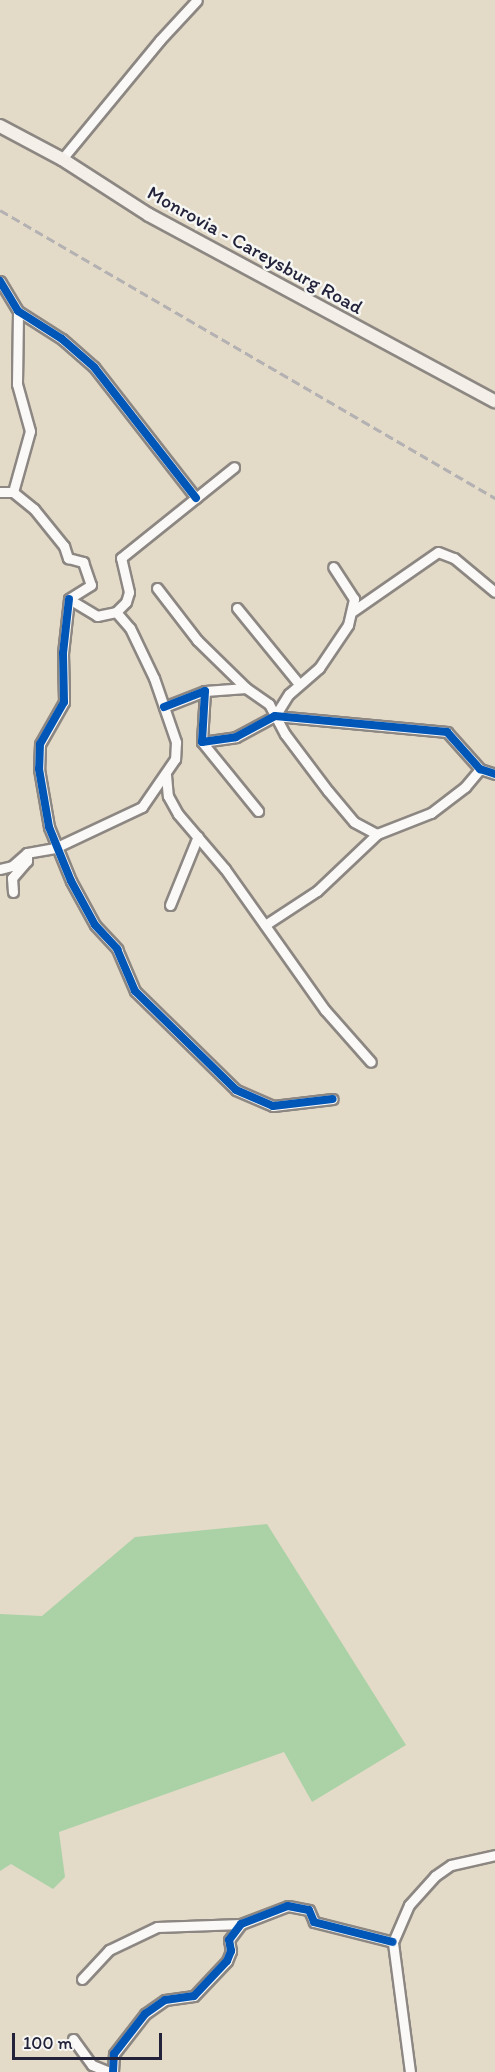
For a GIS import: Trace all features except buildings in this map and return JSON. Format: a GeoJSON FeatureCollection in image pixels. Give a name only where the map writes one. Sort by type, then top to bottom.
{"type":"FeatureCollection","features":[{"type":"Feature","properties":{"kind":"main road","name":"Monrovia - Careysburg Road"},"geometry":{"type":"LineString","coordinates":[[0,126],[62,159],[150,215],[495,401]]}},
{"type":"Feature","properties":{"kind":"street"},"geometry":{"type":"LineString","coordinates":[[62,159],[160,40],[198,0]]}},
{"type":"Feature","properties":{"kind":"street"},"geometry":{"type":"LineString","coordinates":[[0,281],[18,311],[62,339],[94,367],[196,498]]}},
{"type":"Feature","properties":{"kind":"street"},"geometry":{"type":"LineString","coordinates":[[14,492],[30,431],[18,384],[18,311]]}},
{"type":"Feature","properties":{"kind":"street"},"geometry":{"type":"LineString","coordinates":[[69,599],[97,616],[116,612],[126,602],[129,591],[121,558],[234,467]]}},
{"type":"Feature","properties":{"kind":"street"},"geometry":{"type":"LineString","coordinates":[[0,492],[14,492],[34,509],[64,546],[68,558],[83,562],[91,585],[69,599]]}},
{"type":"Feature","properties":{"kind":"street"},"geometry":{"type":"LineString","coordinates":[[202,742],[236,737],[275,716],[299,684],[319,668],[353,611],[438,552],[454,558],[495,592]]}},
{"type":"Feature","properties":{"kind":"street"},"geometry":{"type":"LineString","coordinates":[[333,567],[354,599],[353,611]]}},
{"type":"Feature","properties":{"kind":"street"},"geometry":{"type":"LineString","coordinates":[[158,588],[197,640],[246,688],[269,704],[275,716],[341,807],[365,830],[377,834]]}},
{"type":"Feature","properties":{"kind":"street"},"geometry":{"type":"LineString","coordinates":[[69,599],[63,653],[64,702],[40,744],[39,769],[55,848],[95,925],[117,949],[135,991],[236,1090],[273,1106],[333,1099]]}},
{"type":"Feature","properties":{"kind":"street"},"geometry":{"type":"LineString","coordinates":[[237,608],[299,684]]}},
{"type":"Feature","properties":{"kind":"street"},"geometry":{"type":"LineString","coordinates":[[0,869],[12,866],[27,853],[55,848],[142,807],[175,759],[176,736],[130,628],[116,612]]}},
{"type":"Feature","properties":{"kind":"street"},"geometry":{"type":"LineString","coordinates":[[164,707],[205,691],[246,688]]}},
{"type":"Feature","properties":{"kind":"street"},"geometry":{"type":"LineString","coordinates":[[205,691],[202,742],[258,812]]}},
{"type":"Feature","properties":{"kind":"street"},"geometry":{"type":"LineString","coordinates":[[275,716],[447,732],[480,769],[494,772]]}},
{"type":"Feature","properties":{"kind":"street"},"geometry":{"type":"LineString","coordinates":[[265,925],[317,891],[377,834],[431,813],[465,787],[480,769]]}},
{"type":"Feature","properties":{"kind":"street"},"geometry":{"type":"LineString","coordinates":[[166,774],[168,796],[265,925],[325,1010],[371,1062]]}},
{"type":"Feature","properties":{"kind":"street"},"geometry":{"type":"LineString","coordinates":[[170,905],[198,836]]}},
{"type":"Feature","properties":{"kind":"street"},"geometry":{"type":"LineString","coordinates":[[13,892],[12,878],[27,861],[27,853]]}},
{"type":"Feature","properties":{"kind":"street"},"geometry":{"type":"LineString","coordinates":[[410,2072],[393,1942],[409,1905],[435,1875],[451,1865],[495,1855]]}},
{"type":"Feature","properties":{"kind":"street"},"geometry":{"type":"LineString","coordinates":[[82,1979],[109,1950],[157,1927],[241,1924],[288,1906],[309,1910],[314,1922],[393,1942]]}},
{"type":"Feature","properties":{"kind":"street"},"geometry":{"type":"LineString","coordinates":[[73,2039],[92,2065],[111,2072],[114,2054],[145,2014],[165,2001],[194,1996],[226,1960],[231,1951],[229,1940],[241,1924]]}},
{"type":"Feature","properties":{"kind":"green space"},"geometry":{"type":"Polygon","coordinates":[[[267,1524],[406,1745],[312,1802],[284,1752],[59,1832],[65,1877],[53,1889],[11,1864],[0,1871],[0,1614],[42,1616],[135,1537],[267,1524]]]}},
{"type":"Feature","properties":{"kind":"railway"},"geometry":{"type":"LineString","coordinates":[[0,210],[495,498]]}},
{"type":"Feature","properties":{"kind":"cycle path"},"geometry":{"type":"LineString","coordinates":[[0,281],[18,311],[62,339],[94,367],[196,498]]}},
{"type":"Feature","properties":{"kind":"cycle path"},"geometry":{"type":"LineString","coordinates":[[69,599],[63,653],[64,702],[40,744],[39,769],[49,827],[71,881],[95,925],[117,949],[135,991],[236,1090],[273,1106],[333,1099]]}},
{"type":"Feature","properties":{"kind":"cycle path"},"geometry":{"type":"LineString","coordinates":[[164,707],[205,691],[202,742],[236,737],[275,716],[447,732],[480,769],[495,774]]}},
{"type":"Feature","properties":{"kind":"cycle path"},"geometry":{"type":"LineString","coordinates":[[113,2072],[114,2054],[145,2014],[165,2000],[194,1996],[227,1961],[231,1951],[229,1940],[241,1924],[288,1906],[309,1910],[314,1922],[393,1942]]}}]}
